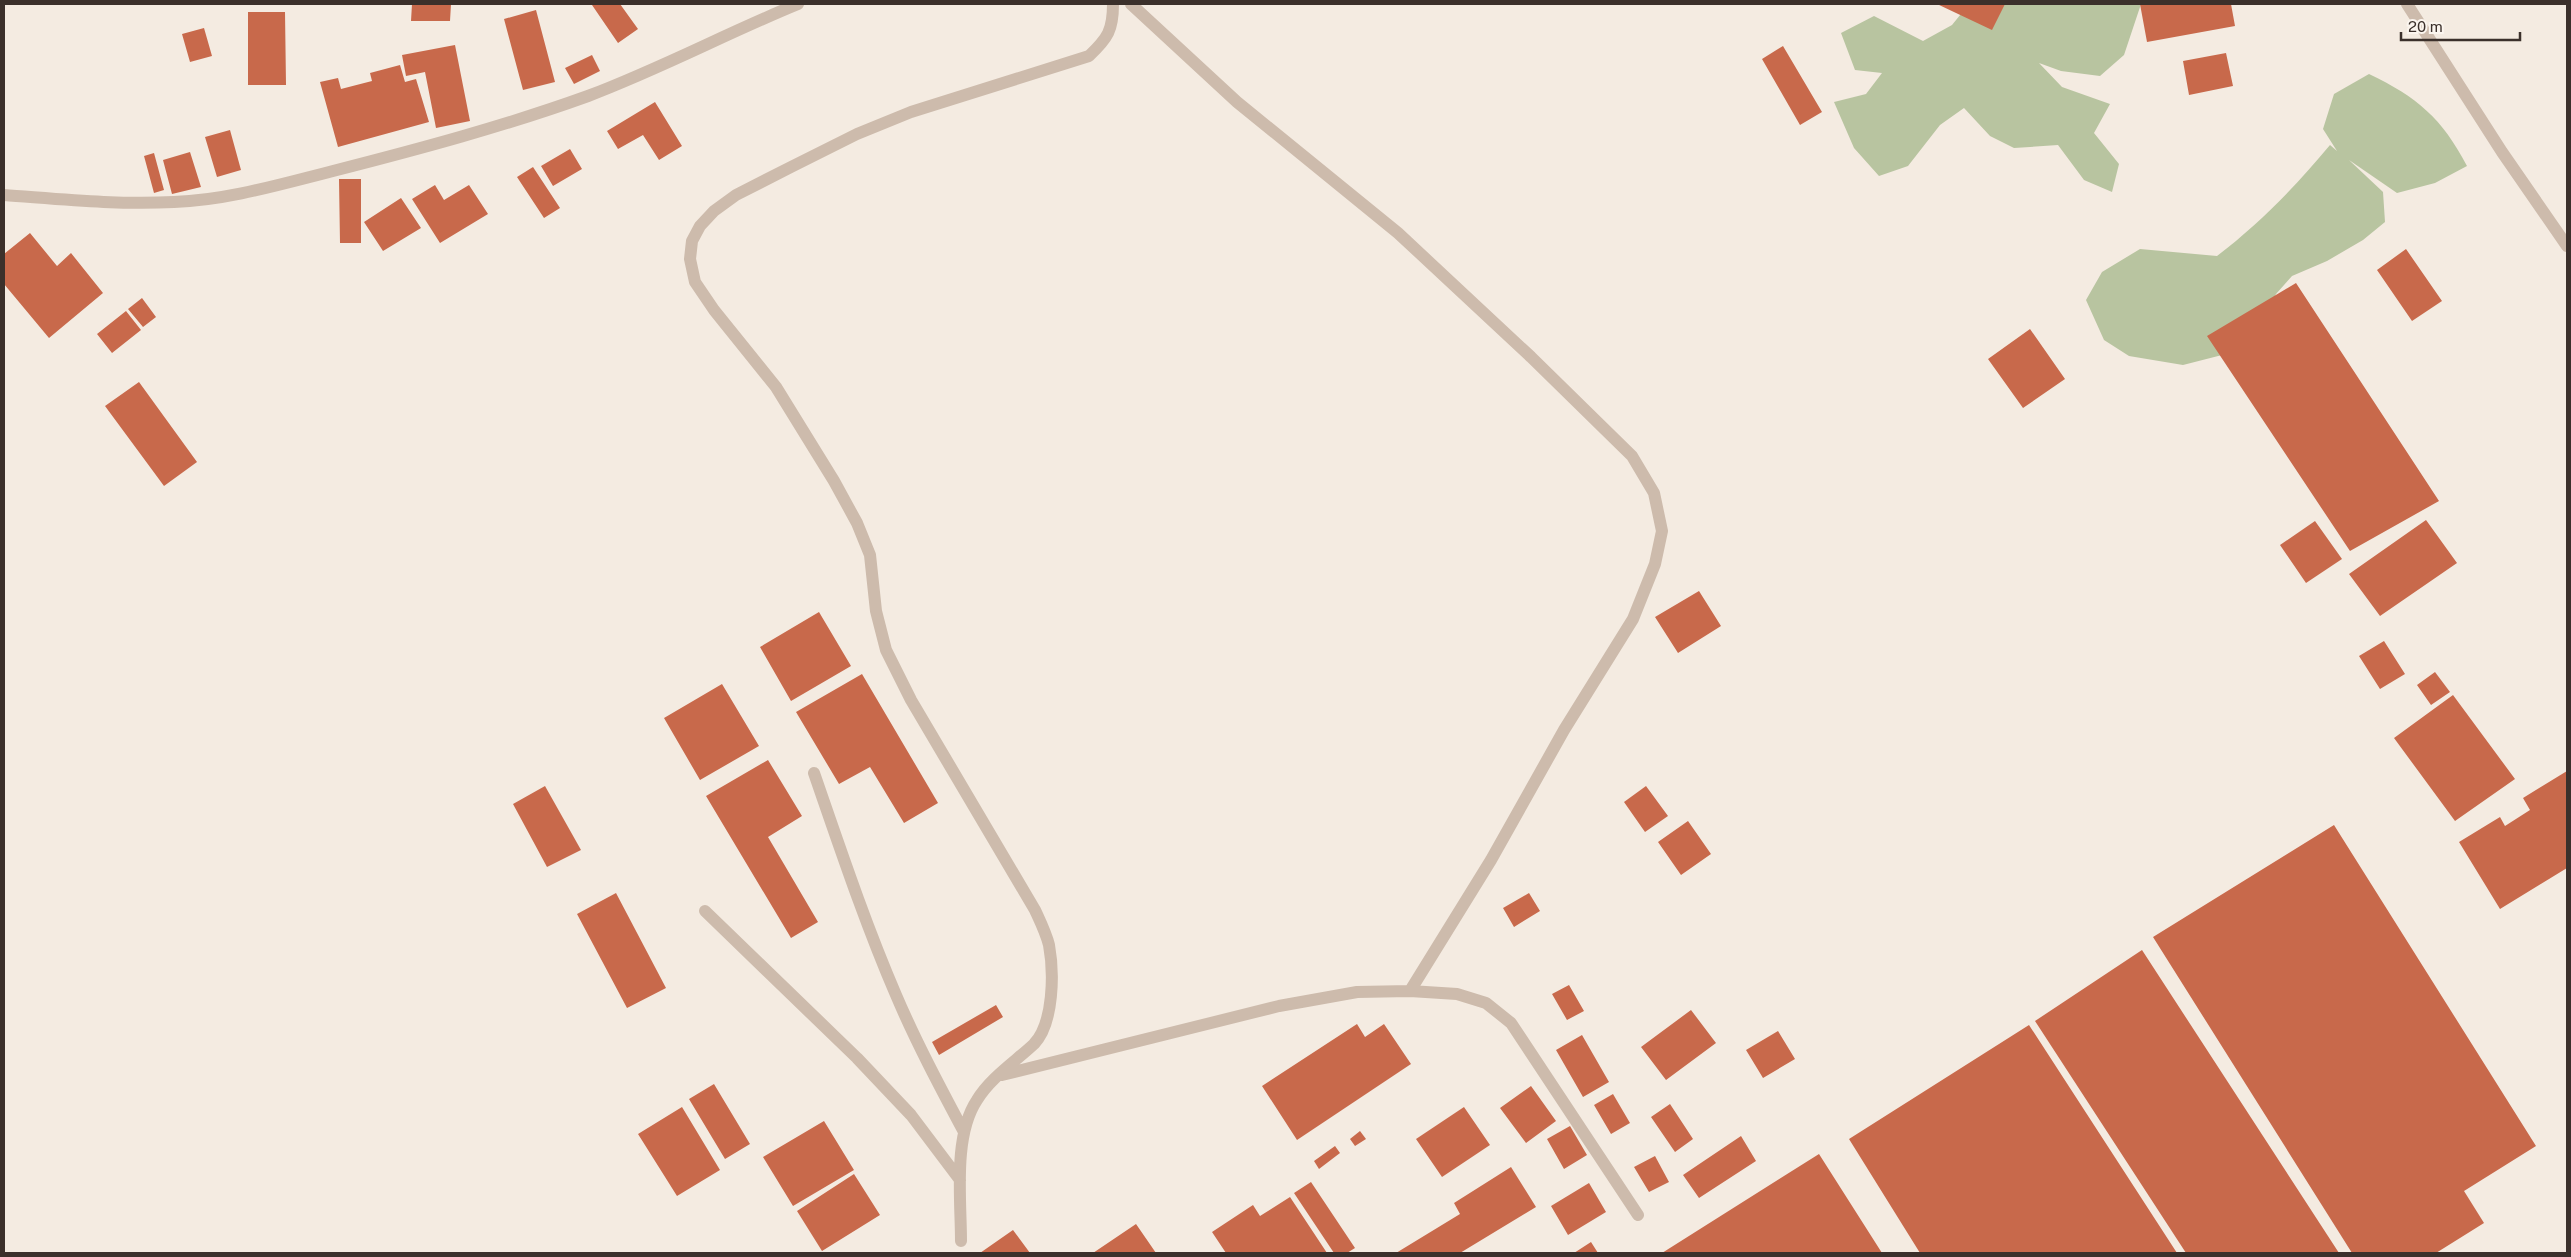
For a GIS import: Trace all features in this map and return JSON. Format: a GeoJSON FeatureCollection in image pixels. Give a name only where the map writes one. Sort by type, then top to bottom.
{"type":"FeatureCollection","features":[{"type":"Feature","properties":{"kind":"street"},"geometry":{"type":"LineString","coordinates":[[4,195],[91,202],[175,202],[220,198],[289,182],[491,129],[589,95],[670,62],[798,4]]}},
{"type":"Feature","properties":{"kind":"street"},"geometry":{"type":"LineString","coordinates":[[962,1241],[960,1180],[964,1132],[977,1100],[1000,1075],[1036,1042],[1049,1013],[1052,976],[1049,944],[1035,910],[911,700],[886,650],[876,611],[870,555],[857,523],[834,481],[776,387],[714,310],[695,282],[690,259],[692,241],[700,226],[714,211],[736,195],[857,134],[911,112],[1089,56],[1107,39],[1113,20],[1113,4]]}},
{"type":"Feature","properties":{"kind":"street"},"geometry":{"type":"LineString","coordinates":[[1131,4],[1237,102],[1398,233],[1531,357],[1632,456],[1654,493],[1662,531],[1655,564],[1633,619],[1564,730],[1491,860],[1410,991]]}},
{"type":"Feature","properties":{"kind":"street"},"geometry":{"type":"LineString","coordinates":[[2406,4],[2502,152],[2567,246]]}},
{"type":"Feature","properties":{"kind":"street"},"geometry":{"type":"LineString","coordinates":[[814,773],[860,907],[896,996],[927,1062],[964,1132]]}},
{"type":"Feature","properties":{"kind":"street"},"geometry":{"type":"LineString","coordinates":[[705,911],[857,1058],[904,1108],[960,1180]]}},
{"type":"Feature","properties":{"kind":"street"},"geometry":{"type":"LineString","coordinates":[[1000,1075],[1278,1006],[1357,992],[1410,991],[1457,994],[1486,1003],[1512,1022],[1638,1215]]}},
{"type":"Feature","properties":{"kind":"green space"},"geometry":{"type":"Polygon","coordinates":[[[1969,4],[2141,4],[2124,55],[2100,76],[2061,71],[2039,63],[2062,87],[2110,104],[2094,133],[2119,164],[2112,192],[2084,180],[2058,145],[2014,148],[1990,136],[1964,108],[1940,125],[1908,166],[1879,176],[1854,148],[1834,102],[1866,94],[1882,73],[1855,70],[1841,33],[1874,16],[1923,41],[1952,25],[1969,4]]]}},
{"type":"Feature","properties":{"kind":"green space"},"geometry":{"type":"Polygon","coordinates":[[[2369,74],[2401,91],[2427,111],[2448,135],[2467,166],[2435,183],[2397,193],[2349,160],[2383,192],[2385,222],[2363,240],[2327,261],[2292,276],[2276,294],[2257,330],[2226,354],[2183,365],[2129,356],[2104,340],[2086,300],[2102,272],[2140,249],[2217,256],[2248,231],[2276,204],[2330,145],[2337,151],[2323,129],[2334,94],[2369,74]]]}},
{"type":"Feature","properties":{"kind":"building"},"geometry":{"type":"Polygon","coordinates":[[[412,4],[451,4],[450,21],[411,21],[412,4]]]}},
{"type":"Feature","properties":{"kind":"building"},"geometry":{"type":"Polygon","coordinates":[[[620,4],[638,29],[618,43],[592,5],[620,4]]]}},
{"type":"Feature","properties":{"kind":"building"},"geometry":{"type":"Polygon","coordinates":[[[1937,4],[2005,4],[1992,30],[1937,4]]]}},
{"type":"Feature","properties":{"kind":"building"},"geometry":{"type":"Polygon","coordinates":[[[2140,4],[2231,4],[2235,26],[2147,42],[2140,4]]]}},
{"type":"Feature","properties":{"kind":"building"},"geometry":{"type":"Polygon","coordinates":[[[536,10],[555,82],[523,90],[504,19],[536,10]]]}},
{"type":"Feature","properties":{"kind":"building"},"geometry":{"type":"Polygon","coordinates":[[[248,12],[285,12],[286,85],[248,85],[248,12]]]}},
{"type":"Feature","properties":{"kind":"building"},"geometry":{"type":"Polygon","coordinates":[[[204,28],[212,56],[190,62],[182,34],[204,28]]]}},
{"type":"Feature","properties":{"kind":"building"},"geometry":{"type":"Polygon","coordinates":[[[455,45],[470,121],[436,128],[425,72],[406,76],[402,55],[455,45]]]}},
{"type":"Feature","properties":{"kind":"building"},"geometry":{"type":"Polygon","coordinates":[[[1783,46],[1822,112],[1800,125],[1762,59],[1783,46]]]}},
{"type":"Feature","properties":{"kind":"building"},"geometry":{"type":"Polygon","coordinates":[[[2226,53],[2233,86],[2189,95],[2183,61],[2226,53]]]}},
{"type":"Feature","properties":{"kind":"building"},"geometry":{"type":"Polygon","coordinates":[[[592,55],[600,71],[574,84],[565,68],[592,55]]]}},
{"type":"Feature","properties":{"kind":"building"},"geometry":{"type":"Polygon","coordinates":[[[400,65],[405,82],[416,79],[429,122],[338,147],[320,82],[338,78],[341,89],[372,81],[370,73],[400,65]]]}},
{"type":"Feature","properties":{"kind":"building"},"geometry":{"type":"Polygon","coordinates":[[[655,102],[682,146],[659,160],[643,135],[618,149],[607,131],[655,102]]]}},
{"type":"Feature","properties":{"kind":"building"},"geometry":{"type":"Polygon","coordinates":[[[230,130],[241,170],[217,177],[205,137],[230,130]]]}},
{"type":"Feature","properties":{"kind":"building"},"geometry":{"type":"Polygon","coordinates":[[[570,149],[582,169],[553,186],[541,166],[570,149]]]}},
{"type":"Feature","properties":{"kind":"building"},"geometry":{"type":"Polygon","coordinates":[[[190,152],[201,187],[172,194],[163,160],[190,152]]]}},
{"type":"Feature","properties":{"kind":"building"},"geometry":{"type":"Polygon","coordinates":[[[154,153],[164,190],[154,193],[144,156],[154,153]]]}},
{"type":"Feature","properties":{"kind":"building"},"geometry":{"type":"Polygon","coordinates":[[[533,167],[560,208],[544,218],[517,177],[533,167]]]}},
{"type":"Feature","properties":{"kind":"building"},"geometry":{"type":"Polygon","coordinates":[[[339,179],[361,179],[361,243],[340,243],[339,179]]]}},
{"type":"Feature","properties":{"kind":"building"},"geometry":{"type":"Polygon","coordinates":[[[435,185],[444,200],[469,185],[488,214],[440,243],[412,199],[435,185]]]}},
{"type":"Feature","properties":{"kind":"building"},"geometry":{"type":"Polygon","coordinates":[[[401,198],[421,228],[383,251],[364,222],[401,198]]]}},
{"type":"Feature","properties":{"kind":"building"},"geometry":{"type":"Polygon","coordinates":[[[30,233],[57,266],[71,253],[103,293],[49,338],[4,284],[4,254],[30,233]]]}},
{"type":"Feature","properties":{"kind":"building"},"geometry":{"type":"Polygon","coordinates":[[[2406,249],[2442,301],[2412,321],[2377,270],[2406,249]]]}},
{"type":"Feature","properties":{"kind":"building"},"geometry":{"type":"Polygon","coordinates":[[[2296,283],[2439,501],[2350,551],[2207,336],[2296,283]]]}},
{"type":"Feature","properties":{"kind":"building"},"geometry":{"type":"Polygon","coordinates":[[[142,298],[156,317],[143,327],[128,309],[142,298]]]}},
{"type":"Feature","properties":{"kind":"building"},"geometry":{"type":"Polygon","coordinates":[[[126,311],[141,330],[112,353],[97,334],[126,311]]]}},
{"type":"Feature","properties":{"kind":"building"},"geometry":{"type":"Polygon","coordinates":[[[2030,329],[2065,379],[2023,408],[1988,359],[2030,329]]]}},
{"type":"Feature","properties":{"kind":"building"},"geometry":{"type":"Polygon","coordinates":[[[139,382],[197,462],[164,486],[105,406],[139,382]]]}},
{"type":"Feature","properties":{"kind":"building"},"geometry":{"type":"Polygon","coordinates":[[[2426,520],[2457,563],[2380,616],[2349,574],[2426,520]]]}},
{"type":"Feature","properties":{"kind":"building"},"geometry":{"type":"Polygon","coordinates":[[[2315,521],[2342,559],[2306,583],[2280,545],[2315,521]]]}},
{"type":"Feature","properties":{"kind":"building"},"geometry":{"type":"Polygon","coordinates":[[[1699,591],[1721,626],[1678,653],[1655,617],[1699,591]]]}},
{"type":"Feature","properties":{"kind":"building"},"geometry":{"type":"Polygon","coordinates":[[[819,612],[851,666],[791,701],[760,647],[819,612]]]}},
{"type":"Feature","properties":{"kind":"building"},"geometry":{"type":"Polygon","coordinates":[[[2384,641],[2405,674],[2380,689],[2359,656],[2384,641]]]}},
{"type":"Feature","properties":{"kind":"building"},"geometry":{"type":"Polygon","coordinates":[[[2435,672],[2450,692],[2431,705],[2417,685],[2435,672]]]}},
{"type":"Feature","properties":{"kind":"building"},"geometry":{"type":"Polygon","coordinates":[[[862,674],[938,803],[904,823],[870,767],[839,784],[796,712],[862,674]]]}},
{"type":"Feature","properties":{"kind":"building"},"geometry":{"type":"Polygon","coordinates":[[[722,684],[759,746],[700,780],[664,718],[722,684]]]}},
{"type":"Feature","properties":{"kind":"building"},"geometry":{"type":"Polygon","coordinates":[[[2453,695],[2515,779],[2455,821],[2394,738],[2453,695]]]}},
{"type":"Feature","properties":{"kind":"building"},"geometry":{"type":"Polygon","coordinates":[[[768,760],[802,816],[768,837],[818,922],[791,938],[706,796],[768,760]]]}},
{"type":"Feature","properties":{"kind":"building"},"geometry":{"type":"Polygon","coordinates":[[[2567,771],[2567,868],[2500,909],[2459,842],[2500,817],[2505,826],[2530,810],[2523,798],[2567,771]]]}},
{"type":"Feature","properties":{"kind":"building"},"geometry":{"type":"Polygon","coordinates":[[[545,786],[581,850],[547,867],[513,804],[545,786]]]}},
{"type":"Feature","properties":{"kind":"building"},"geometry":{"type":"Polygon","coordinates":[[[1646,786],[1668,816],[1645,832],[1624,802],[1646,786]]]}},
{"type":"Feature","properties":{"kind":"building"},"geometry":{"type":"Polygon","coordinates":[[[1688,821],[1711,854],[1681,875],[1658,842],[1688,821]]]}},
{"type":"Feature","properties":{"kind":"building"},"geometry":{"type":"Polygon","coordinates":[[[2334,825],[2536,1146],[2464,1191],[2484,1223],[2436,1253],[2352,1253],[2153,937],[2334,825]]]}},
{"type":"Feature","properties":{"kind":"building"},"geometry":{"type":"Polygon","coordinates":[[[616,893],[666,988],[627,1008],[577,914],[616,893]]]}},
{"type":"Feature","properties":{"kind":"building"},"geometry":{"type":"Polygon","coordinates":[[[1529,893],[1540,911],[1514,927],[1503,908],[1529,893]]]}},
{"type":"Feature","properties":{"kind":"building"},"geometry":{"type":"Polygon","coordinates":[[[2142,950],[2339,1253],[2186,1253],[2035,1021],[2142,950]]]}},
{"type":"Feature","properties":{"kind":"building"},"geometry":{"type":"Polygon","coordinates":[[[1569,985],[1584,1011],[1567,1020],[1552,994],[1569,985]]]}},
{"type":"Feature","properties":{"kind":"building"},"geometry":{"type":"Polygon","coordinates":[[[996,1005],[1003,1017],[939,1055],[932,1042],[996,1005]]]}},
{"type":"Feature","properties":{"kind":"building"},"geometry":{"type":"Polygon","coordinates":[[[1691,1010],[1716,1043],[1666,1080],[1641,1047],[1691,1010]]]}},
{"type":"Feature","properties":{"kind":"building"},"geometry":{"type":"Polygon","coordinates":[[[1357,1024],[1365,1037],[1384,1024],[1411,1064],[1297,1140],[1262,1086],[1357,1024]]]}},
{"type":"Feature","properties":{"kind":"building"},"geometry":{"type":"Polygon","coordinates":[[[2029,1025],[2177,1253],[1920,1253],[1849,1139],[2029,1025]]]}},
{"type":"Feature","properties":{"kind":"building"},"geometry":{"type":"Polygon","coordinates":[[[1778,1031],[1795,1059],[1763,1078],[1746,1050],[1778,1031]]]}},
{"type":"Feature","properties":{"kind":"building"},"geometry":{"type":"Polygon","coordinates":[[[1582,1035],[1609,1082],[1583,1097],[1556,1050],[1582,1035]]]}},
{"type":"Feature","properties":{"kind":"building"},"geometry":{"type":"Polygon","coordinates":[[[714,1084],[750,1144],[725,1159],[689,1099],[714,1084]]]}},
{"type":"Feature","properties":{"kind":"building"},"geometry":{"type":"Polygon","coordinates":[[[1531,1086],[1556,1121],[1526,1143],[1500,1108],[1531,1086]]]}},
{"type":"Feature","properties":{"kind":"building"},"geometry":{"type":"Polygon","coordinates":[[[1613,1094],[1630,1123],[1611,1134],[1594,1105],[1613,1094]]]}},
{"type":"Feature","properties":{"kind":"building"},"geometry":{"type":"Polygon","coordinates":[[[1670,1104],[1693,1139],[1675,1152],[1651,1117],[1670,1104]]]}},
{"type":"Feature","properties":{"kind":"building"},"geometry":{"type":"Polygon","coordinates":[[[682,1107],[720,1170],[677,1196],[638,1134],[682,1107]]]}},
{"type":"Feature","properties":{"kind":"building"},"geometry":{"type":"Polygon","coordinates":[[[1464,1107],[1490,1145],[1442,1177],[1416,1139],[1464,1107]]]}},
{"type":"Feature","properties":{"kind":"building"},"geometry":{"type":"Polygon","coordinates":[[[824,1121],[854,1170],[793,1206],[763,1157],[824,1121]]]}},
{"type":"Feature","properties":{"kind":"building"},"geometry":{"type":"Polygon","coordinates":[[[1570,1126],[1587,1155],[1564,1169],[1547,1139],[1570,1126]]]}},
{"type":"Feature","properties":{"kind":"building"},"geometry":{"type":"Polygon","coordinates":[[[1360,1131],[1366,1139],[1355,1146],[1350,1139],[1360,1131]]]}},
{"type":"Feature","properties":{"kind":"building"},"geometry":{"type":"Polygon","coordinates":[[[1741,1136],[1756,1161],[1699,1198],[1683,1175],[1741,1136]]]}},
{"type":"Feature","properties":{"kind":"building"},"geometry":{"type":"Polygon","coordinates":[[[1335,1146],[1340,1153],[1319,1169],[1314,1161],[1335,1146]]]}},
{"type":"Feature","properties":{"kind":"building"},"geometry":{"type":"Polygon","coordinates":[[[1819,1154],[1882,1253],[1662,1253],[1819,1154]]]}},
{"type":"Feature","properties":{"kind":"building"},"geometry":{"type":"Polygon","coordinates":[[[1655,1156],[1669,1182],[1649,1192],[1634,1167],[1655,1156]]]}},
{"type":"Feature","properties":{"kind":"building"},"geometry":{"type":"Polygon","coordinates":[[[1511,1167],[1536,1207],[1460,1253],[1396,1253],[1460,1214],[1454,1203],[1511,1167]]]}},
{"type":"Feature","properties":{"kind":"building"},"geometry":{"type":"Polygon","coordinates":[[[854,1174],[880,1215],[822,1251],[797,1211],[854,1174]]]}},
{"type":"Feature","properties":{"kind":"building"},"geometry":{"type":"Polygon","coordinates":[[[1311,1182],[1355,1248],[1347,1253],[1334,1253],[1294,1193],[1311,1182]]]}},
{"type":"Feature","properties":{"kind":"building"},"geometry":{"type":"Polygon","coordinates":[[[1589,1183],[1606,1212],[1568,1235],[1551,1206],[1589,1183]]]}},
{"type":"Feature","properties":{"kind":"building"},"geometry":{"type":"Polygon","coordinates":[[[1290,1197],[1327,1253],[1226,1253],[1212,1232],[1253,1205],[1260,1216],[1290,1197]]]}},
{"type":"Feature","properties":{"kind":"building"},"geometry":{"type":"Polygon","coordinates":[[[1136,1224],[1156,1253],[1093,1253],[1136,1224]]]}},
{"type":"Feature","properties":{"kind":"building"},"geometry":{"type":"Polygon","coordinates":[[[1013,1230],[1030,1253],[980,1253],[1013,1230]]]}},
{"type":"Feature","properties":{"kind":"building"},"geometry":{"type":"Polygon","coordinates":[[[1591,1242],[1598,1253],[1574,1253],[1591,1242]]]}}]}
